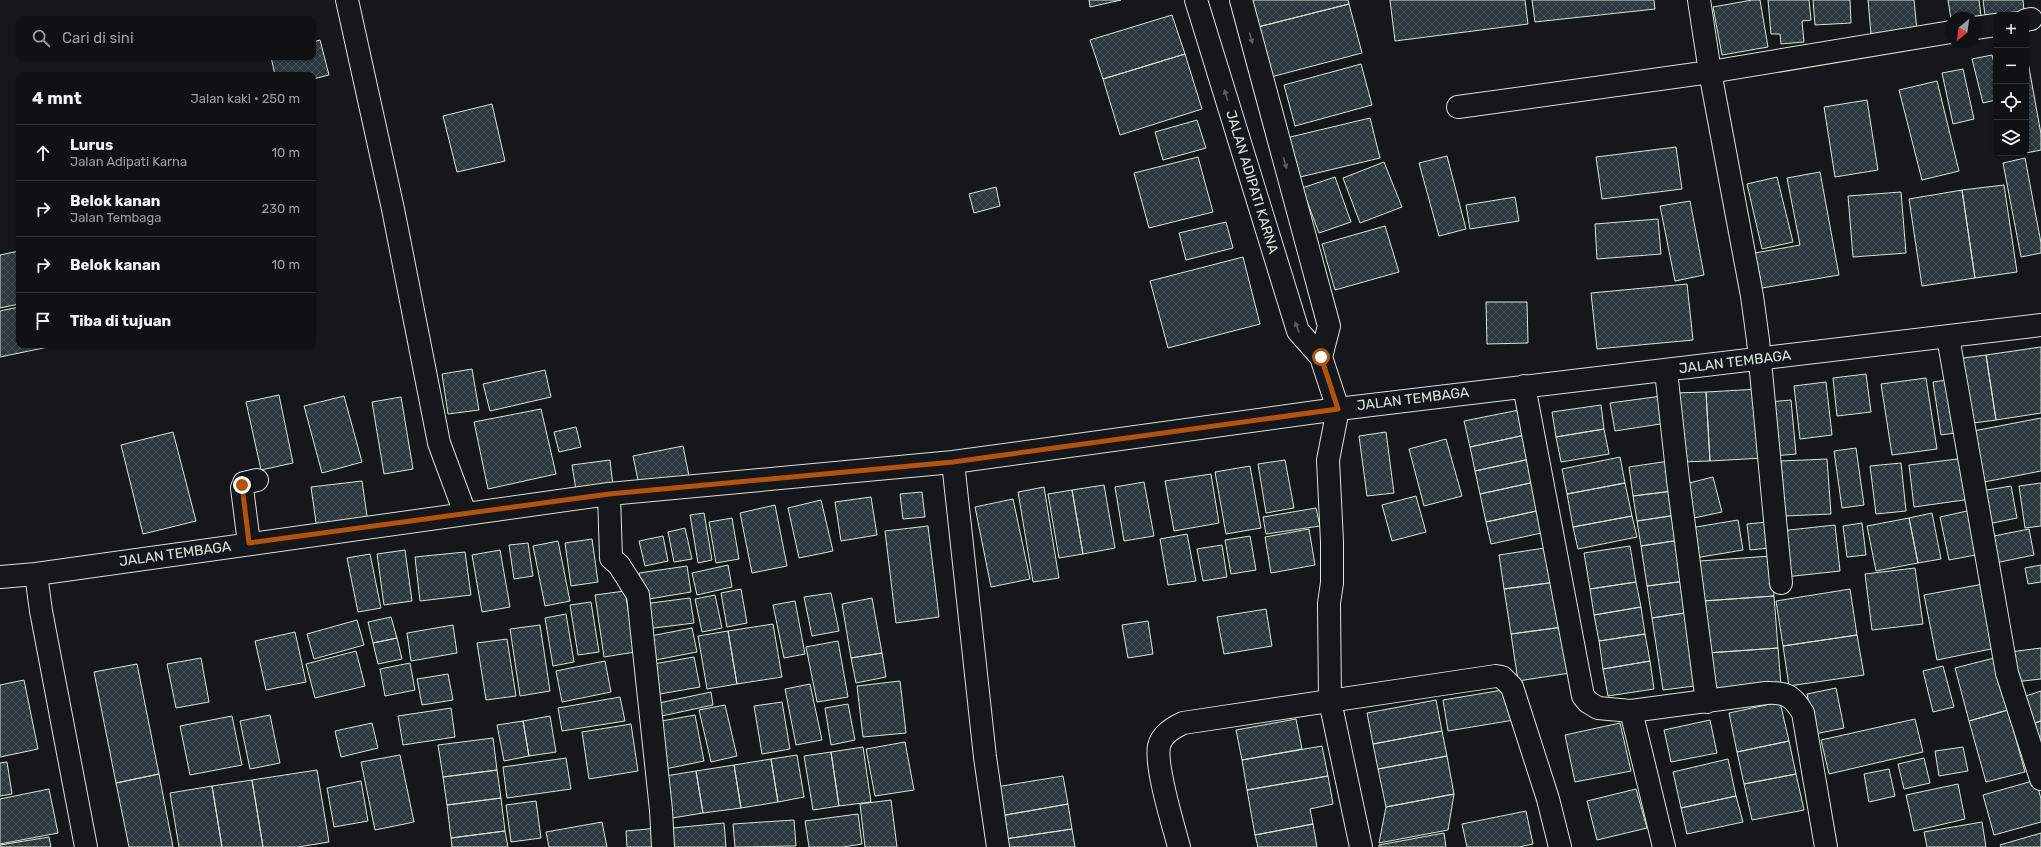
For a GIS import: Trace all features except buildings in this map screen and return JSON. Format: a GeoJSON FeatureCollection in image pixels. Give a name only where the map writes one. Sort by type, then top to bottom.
{"type":"FeatureCollection","features":[{"type":"Feature","properties":{"kind":"street"},"geometry":{"type":"LineString","coordinates":[[347,0],[393,209],[439,443],[465,513]]}},
{"type":"Feature","properties":{"kind":"street","name":"JALAN ADIPATI KARNA"},"geometry":{"type":"LineString","coordinates":[[1196,0],[1298,331],[1323,361],[1335,399]]}},
{"type":"Feature","properties":{"kind":"street"},"geometry":{"type":"LineString","coordinates":[[1241,0],[1329,326],[1323,361]]}},
{"type":"Feature","properties":{"kind":"street"},"geometry":{"type":"LineString","coordinates":[[1699,0],[1710,72],[1752,296],[1759,349],[1781,583]]}},
{"type":"Feature","properties":{"kind":"street"},"geometry":{"type":"LineString","coordinates":[[1981,27],[1993,25]]}},
{"type":"Feature","properties":{"kind":"street"},"geometry":{"type":"LineString","coordinates":[[1458,107],[1710,72],[1945,33]]}},
{"type":"Feature","properties":{"kind":"street","name":"JALAN TEMBAGA"},"geometry":{"type":"LineString","coordinates":[[0,577],[36,574],[247,527],[465,513],[609,494],[953,462],[1335,399],[1524,386],[1666,371],[1759,349],[1948,337],[2041,325]]}},
{"type":"Feature","properties":{"kind":"street"},"geometry":{"type":"LineString","coordinates":[[1948,337],[2007,673],[2014,701],[2041,779]]}},
{"type":"Feature","properties":{"kind":"street"},"geometry":{"type":"LineString","coordinates":[[1666,371],[1707,702]]}},
{"type":"Feature","properties":{"kind":"street"},"geometry":{"type":"LineString","coordinates":[[1524,386],[1583,696],[1588,702],[1598,708],[1631,711],[1779,692],[1788,696],[1797,703],[1803,713],[1826,847]]}},
{"type":"Feature","properties":{"kind":"street"},"geometry":{"type":"LineString","coordinates":[[1335,399],[1328,460],[1332,542],[1332,583],[1329,603],[1330,700],[1361,847]]}},
{"type":"Feature","properties":{"kind":"street"},"geometry":{"type":"LineString","coordinates":[[953,462],[985,757],[998,847]]}},
{"type":"Feature","properties":{"kind":"street"},"geometry":{"type":"LineString","coordinates":[[247,527],[242,485],[244,483],[257,480]]}},
{"type":"Feature","properties":{"kind":"street"},"geometry":{"type":"LineString","coordinates":[[609,494],[611,558],[619,565],[638,595],[664,847]]}},
{"type":"Feature","properties":{"kind":"street"},"geometry":{"type":"LineString","coordinates":[[36,574],[41,611],[86,847]]}},
{"type":"Feature","properties":{"kind":"street"},"geometry":{"type":"LineString","coordinates":[[1178,847],[1159,767],[1159,745],[1168,731],[1183,723],[1496,676],[1502,677],[1512,687],[1548,799],[1560,847]]}},
{"type":"Feature","properties":{"kind":"street"},"geometry":{"type":"LineString","coordinates":[[1631,711],[1664,847]]}},
{"type":"Feature","properties":{"kind":"route"},"geometry":{"type":"LineString","coordinates":[[242,485],[249,543],[609,494],[953,462],[1338,409],[1332,395],[1332,389],[1321,357]]}}]}
